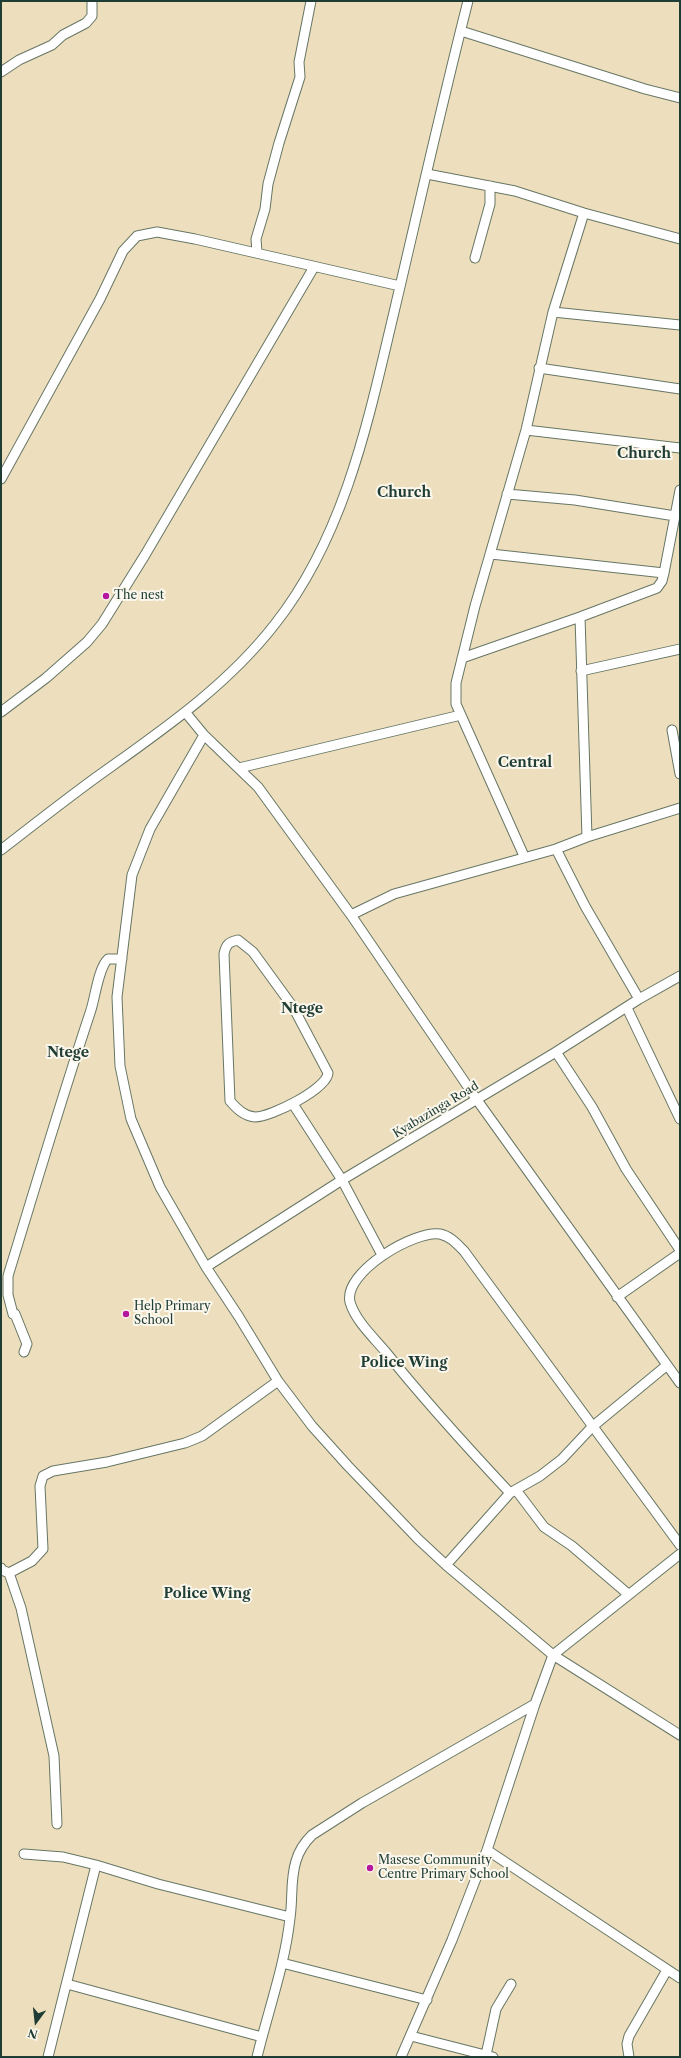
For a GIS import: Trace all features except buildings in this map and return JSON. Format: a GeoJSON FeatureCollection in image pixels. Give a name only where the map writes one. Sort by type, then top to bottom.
{"type":"FeatureCollection","features":[{"type":"Feature","properties":{"kind":"street"},"geometry":{"type":"LineString","coordinates":[[257,252],[256,239],[265,209],[268,184],[279,143],[300,77],[299,62],[311,1]]}},
{"type":"Feature","properties":{"kind":"street"},"geometry":{"type":"LineString","coordinates":[[1,850],[74,793],[186,713],[224,679],[275,626],[301,589],[336,518],[366,428],[428,174],[468,1]]}},
{"type":"Feature","properties":{"kind":"street"},"geometry":{"type":"LineString","coordinates":[[1,72],[19,60],[52,45],[62,35],[86,23],[92,16],[94,3]]}},
{"type":"Feature","properties":{"kind":"street"},"geometry":{"type":"LineString","coordinates":[[461,31],[645,89],[680,98]]}},
{"type":"Feature","properties":{"kind":"street"},"geometry":{"type":"LineString","coordinates":[[428,174],[515,191],[584,213],[680,239]]}},
{"type":"Feature","properties":{"kind":"street"},"geometry":{"type":"LineString","coordinates":[[475,258],[490,204],[490,186]]}},
{"type":"Feature","properties":{"kind":"street"},"geometry":{"type":"LineString","coordinates":[[524,856],[456,704],[455,695],[462,658],[526,430],[553,312],[584,213]]}},
{"type":"Feature","properties":{"kind":"street"},"geometry":{"type":"LineString","coordinates":[[1,479],[68,360],[129,243],[137,236],[157,232],[257,252],[314,267],[400,286]]}},
{"type":"Feature","properties":{"kind":"street"},"geometry":{"type":"LineString","coordinates":[[1,712],[46,678],[87,642],[102,624],[145,555],[314,267]]}},
{"type":"Feature","properties":{"kind":"street"},"geometry":{"type":"LineString","coordinates":[[553,312],[680,325]]}},
{"type":"Feature","properties":{"kind":"street"},"geometry":{"type":"LineString","coordinates":[[539,368],[680,388]]}},
{"type":"Feature","properties":{"kind":"street"},"geometry":{"type":"LineString","coordinates":[[526,430],[680,448]]}},
{"type":"Feature","properties":{"kind":"street"},"geometry":{"type":"LineString","coordinates":[[462,658],[580,617],[657,588],[662,581],[664,574],[680,490]]}},
{"type":"Feature","properties":{"kind":"street"},"geometry":{"type":"LineString","coordinates":[[507,494],[575,500],[676,516]]}},
{"type":"Feature","properties":{"kind":"street"},"geometry":{"type":"LineString","coordinates":[[491,554],[664,574]]}},
{"type":"Feature","properties":{"kind":"street"},"geometry":{"type":"LineString","coordinates":[[580,617],[587,836]]}},
{"type":"Feature","properties":{"kind":"street"},"geometry":{"type":"LineString","coordinates":[[581,671],[680,649]]}},
{"type":"Feature","properties":{"kind":"street"},"geometry":{"type":"LineString","coordinates":[[186,713],[204,735],[258,788],[351,915],[477,1100],[666,1366],[680,1383]]}},
{"type":"Feature","properties":{"kind":"street"},"geometry":{"type":"LineString","coordinates":[[239,768],[461,715]]}},
{"type":"Feature","properties":{"kind":"street"},"geometry":{"type":"LineString","coordinates":[[672,730],[680,774]]}},
{"type":"Feature","properties":{"kind":"street"},"geometry":{"type":"LineString","coordinates":[[204,735],[150,829],[132,875],[117,997],[120,1066],[131,1119],[160,1187],[206,1267],[239,1317],[278,1381],[312,1426],[348,1466],[418,1539],[446,1565],[553,1654],[680,1734]]}},
{"type":"Feature","properties":{"kind":"street"},"geometry":{"type":"LineString","coordinates":[[351,915],[378,900],[394,894],[524,856],[556,849],[587,836],[680,808]]}},
{"type":"Feature","properties":{"kind":"street"},"geometry":{"type":"LineString","coordinates":[[556,849],[585,906],[639,999]]}},
{"type":"Feature","properties":{"kind":"street"},"geometry":{"type":"LineString","coordinates":[[238,940],[254,952],[292,1007],[327,1070],[326,1079],[293,1104],[263,1117],[254,1117],[244,1115],[236,1109],[230,1101],[224,954],[226,947],[230,942],[238,940]]}},
{"type":"Feature","properties":{"kind":"street"},"geometry":{"type":"LineString","coordinates":[[24,1352],[26,1344],[15,1314],[13,1314],[8,1295],[8,1276],[71,1069],[91,1010],[103,966],[108,959],[122,958]]}},
{"type":"Feature","properties":{"kind":"street","name":"Kyabazinga Road"},"geometry":{"type":"LineString","coordinates":[[206,1267],[342,1180],[556,1052],[639,999],[680,976]]}},
{"type":"Feature","properties":{"kind":"street"},"geometry":{"type":"LineString","coordinates":[[627,1008],[680,1119]]}},
{"type":"Feature","properties":{"kind":"street"},"geometry":{"type":"LineString","coordinates":[[556,1052],[592,1107],[626,1169],[680,1252],[617,1297]]}},
{"type":"Feature","properties":{"kind":"street"},"geometry":{"type":"LineString","coordinates":[[293,1104],[342,1180],[382,1255]]}},
{"type":"Feature","properties":{"kind":"street"},"geometry":{"type":"LineString","coordinates":[[628,1594],[572,1546],[544,1527],[513,1491],[416,1390],[355,1313],[350,1301],[351,1290],[357,1278],[382,1255],[421,1236],[441,1234],[453,1240],[464,1251],[528,1335],[592,1427],[680,1545]]}},
{"type":"Feature","properties":{"kind":"street"},"geometry":{"type":"LineString","coordinates":[[446,1565],[513,1491],[540,1476],[562,1459],[592,1427],[666,1366]]}},
{"type":"Feature","properties":{"kind":"street"},"geometry":{"type":"LineString","coordinates":[[9,1573],[32,1561],[43,1549],[40,1486],[41,1479],[46,1473],[106,1462],[185,1443],[202,1436],[278,1381]]}},
{"type":"Feature","properties":{"kind":"street"},"geometry":{"type":"LineString","coordinates":[[401,2057],[427,2000],[487,1850],[553,1654],[680,1554]]}},
{"type":"Feature","properties":{"kind":"street"},"geometry":{"type":"LineString","coordinates":[[1,1568],[9,1573],[21,1608],[54,1756],[57,1824]]}},
{"type":"Feature","properties":{"kind":"street"},"geometry":{"type":"LineString","coordinates":[[257,2057],[282,1963],[290,1917],[292,1876],[300,1848],[312,1835],[362,1803],[535,1704]]}},
{"type":"Feature","properties":{"kind":"street"},"geometry":{"type":"LineString","coordinates":[[487,1850],[680,1978]]}},
{"type":"Feature","properties":{"kind":"street"},"geometry":{"type":"LineString","coordinates":[[24,1854],[63,1857],[96,1865],[158,1884],[290,1917]]}},
{"type":"Feature","properties":{"kind":"street"},"geometry":{"type":"LineString","coordinates":[[48,2057],[96,1865]]}},
{"type":"Feature","properties":{"kind":"street"},"geometry":{"type":"LineString","coordinates":[[282,1963],[427,2000]]}},
{"type":"Feature","properties":{"kind":"street"},"geometry":{"type":"LineString","coordinates":[[629,2057],[627,2044],[629,2036],[667,1970]]}},
{"type":"Feature","properties":{"kind":"street"},"geometry":{"type":"LineString","coordinates":[[67,1984],[262,2037]]}},
{"type":"Feature","properties":{"kind":"street"},"geometry":{"type":"LineString","coordinates":[[411,2036],[490,2056],[496,2009],[511,1984]]}},
{"type":"Feature","properties":{"kind":"place","name":"The nest"},"geometry":{"type":"Point","coordinates":[106,596]}},
{"type":"Feature","properties":{"kind":"place","name":"Help Primary School"},"geometry":{"type":"Point","coordinates":[126,1314]}},
{"type":"Feature","properties":{"kind":"place","name":"Masese Community Centre Primary School"},"geometry":{"type":"Point","coordinates":[370,1868]}},
{"type":"Feature","properties":{"kind":"district","name":"Church"},"geometry":{"type":"Point","coordinates":[644,454]}},
{"type":"Feature","properties":{"kind":"district","name":"Church"},"geometry":{"type":"Point","coordinates":[404,493]}},
{"type":"Feature","properties":{"kind":"district","name":"Central"},"geometry":{"type":"Point","coordinates":[525,763]}},
{"type":"Feature","properties":{"kind":"district","name":"Ntege"},"geometry":{"type":"Point","coordinates":[302,1009]}},
{"type":"Feature","properties":{"kind":"district","name":"Ntege"},"geometry":{"type":"Point","coordinates":[68,1053]}},
{"type":"Feature","properties":{"kind":"district","name":"Police Wing"},"geometry":{"type":"Point","coordinates":[404,1363]}},
{"type":"Feature","properties":{"kind":"district","name":"Police Wing"},"geometry":{"type":"Point","coordinates":[207,1594]}}]}
